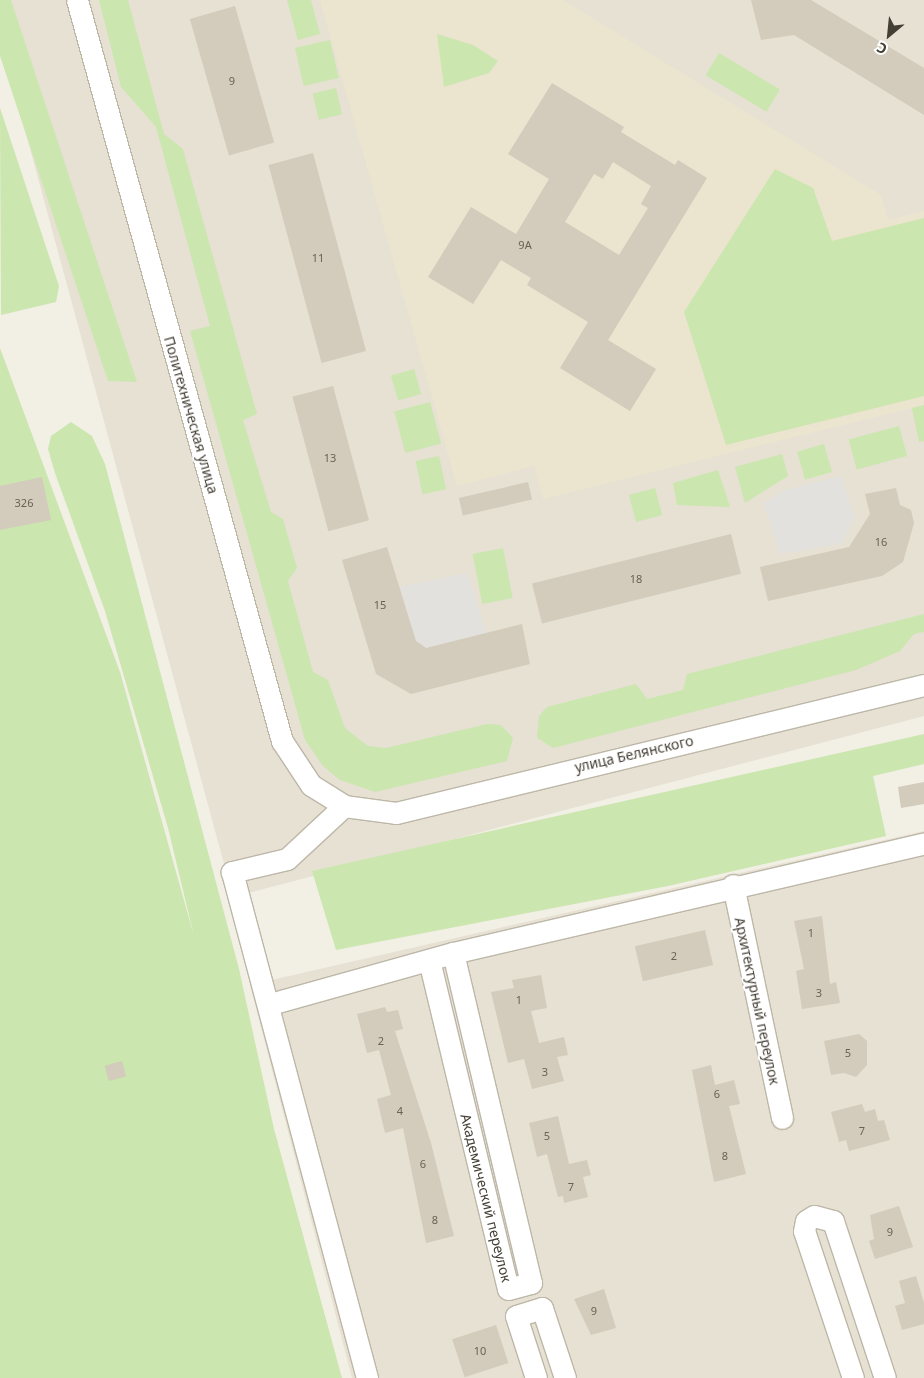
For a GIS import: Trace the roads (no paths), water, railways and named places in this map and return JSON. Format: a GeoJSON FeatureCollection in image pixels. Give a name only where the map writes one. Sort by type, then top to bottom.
{"type":"FeatureCollection","features":[{"type":"Feature","properties":{"kind":"street","name":"Политехническая улица"},"geometry":{"type":"LineString","coordinates":[[77,0],[282,741],[311,785],[344,806]]}},
{"type":"Feature","properties":{"kind":"street","name":"улица Белянского"},"geometry":{"type":"LineString","coordinates":[[344,806],[396,813],[924,685]]}},
{"type":"Feature","properties":{"kind":"street"},"geometry":{"type":"LineString","coordinates":[[344,806],[287,859],[232,872],[270,1004],[367,1378]]}},
{"type":"Feature","properties":{"kind":"street"},"geometry":{"type":"LineString","coordinates":[[270,1004],[453,953],[733,885],[924,843]]}},
{"type":"Feature","properties":{"kind":"street","name":"Архитектурный переулок"},"geometry":{"type":"LineString","coordinates":[[733,885],[782,1118]]}},
{"type":"Feature","properties":{"kind":"street","name":"Академический переулок"},"geometry":{"type":"LineString","coordinates":[[429,960],[508,1289],[531,1282],[453,953]]}},
{"type":"Feature","properties":{"kind":"street"},"geometry":{"type":"LineString","coordinates":[[853,1378],[804,1231],[806,1221],[814,1216],[833,1221],[885,1378]]}},
{"type":"Feature","properties":{"kind":"street"},"geometry":{"type":"LineString","coordinates":[[536,1378],[516,1316],[542,1308],[565,1378]]}}]}
